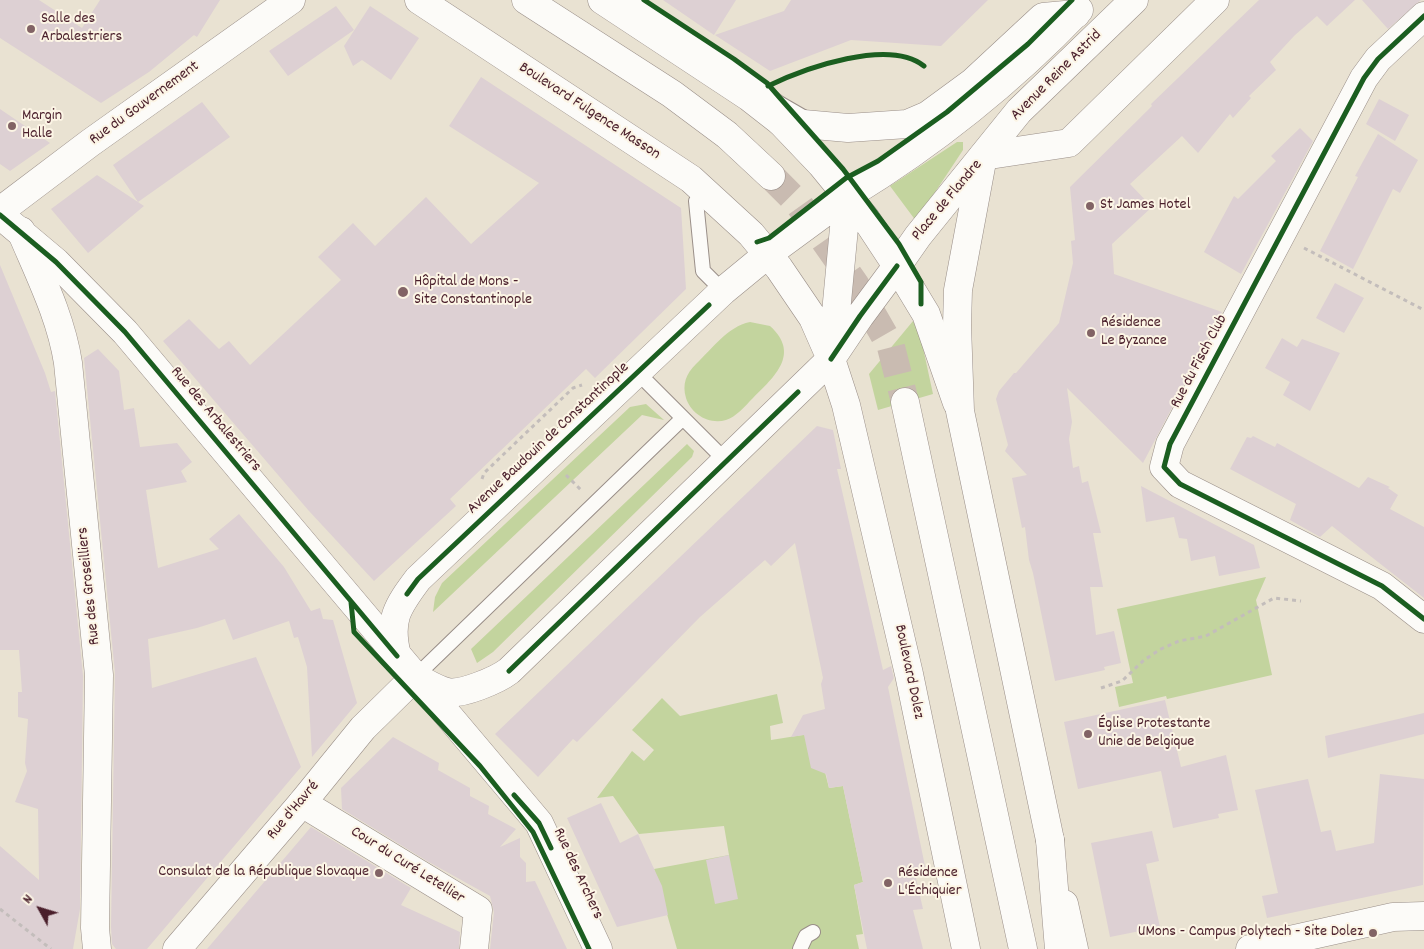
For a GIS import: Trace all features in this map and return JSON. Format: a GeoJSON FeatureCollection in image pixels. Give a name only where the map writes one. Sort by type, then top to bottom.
{"type":"FeatureCollection","features":[{"type":"Feature","properties":{"kind":"main road","name":"Rue du Gouvernement"},"geometry":{"type":"LineString","coordinates":[[0,211],[90,143],[291,0]]}},
{"type":"Feature","properties":{"kind":"main road","name":"Boulevard Fulgence Masson"},"geometry":{"type":"LineString","coordinates":[[418,0],[691,179],[759,244]]}},
{"type":"Feature","properties":{"kind":"main road"},"geometry":{"type":"LineString","coordinates":[[526,0],[672,94],[727,135],[771,176]]}},
{"type":"Feature","properties":{"kind":"main road"},"geometry":{"type":"LineString","coordinates":[[602,0],[749,97],[776,118],[866,219],[926,314],[960,411],[1074,949]]}},
{"type":"Feature","properties":{"kind":"main road","name":"Avenue Reine Astrid"},"geometry":{"type":"LineString","coordinates":[[984,156],[1019,111],[1134,0]]}},
{"type":"Feature","properties":{"kind":"main road","name":"Place de Flandre"},"geometry":{"type":"LineString","coordinates":[[726,461],[832,359],[860,316],[918,236],[984,156],[1069,143],[1215,0]]}},
{"type":"Feature","properties":{"kind":"main road"},"geometry":{"type":"LineString","coordinates":[[776,118],[848,128],[877,128],[907,124],[928,115],[973,82],[1043,16],[1082,7]]}},
{"type":"Feature","properties":{"kind":"main road","name":"Avenue Reine Astrid"},"geometry":{"type":"LineString","coordinates":[[841,189],[876,177],[936,137],[988,96],[1082,7]]}},
{"type":"Feature","properties":{"kind":"main road","name":"Rue du Fisch Club"},"geometry":{"type":"LineString","coordinates":[[1424,16],[1378,59],[1364,78],[1170,444],[1164,467],[1180,484],[1382,586],[1424,619]]}},
{"type":"Feature","properties":{"kind":"main road"},"geometry":{"type":"LineString","coordinates":[[960,411],[958,290],[984,156]]}},
{"type":"Feature","properties":{"kind":"main road"},"geometry":{"type":"LineString","coordinates":[[716,298],[759,244],[841,189]]}},
{"type":"Feature","properties":{"kind":"main road"},"geometry":{"type":"LineString","coordinates":[[832,359],[841,189]]}},
{"type":"Feature","properties":{"kind":"main road","name":"Rue des Arbalestriers"},"geometry":{"type":"LineString","coordinates":[[11,223],[56,262],[125,332],[415,677]]}},
{"type":"Feature","properties":{"kind":"main road","name":"Rue des Groseilliers"},"geometry":{"type":"LineString","coordinates":[[11,223],[54,310],[65,343],[68,364],[100,675],[95,928],[97,949]]}},
{"type":"Feature","properties":{"kind":"main road"},"geometry":{"type":"LineString","coordinates":[[759,244],[813,318],[832,359]]}},
{"type":"Feature","properties":{"kind":"main road","name":"Avenue Baudouin de Constantinople"},"geometry":{"type":"LineString","coordinates":[[397,656],[392,636],[393,621],[399,607],[418,580],[716,298]]}},
{"type":"Feature","properties":{"kind":"main road","name":"Boulevard Dolez"},"geometry":{"type":"LineString","coordinates":[[832,359],[843,396],[906,664],[966,949]]}},
{"type":"Feature","properties":{"kind":"main road"},"geometry":{"type":"LineString","coordinates":[[906,402],[1023,949]]}},
{"type":"Feature","properties":{"kind":"main road"},"geometry":{"type":"LineString","coordinates":[[415,677],[436,688],[449,692],[500,678],[726,461]]}},
{"type":"Feature","properties":{"kind":"main road","name":"Rue d'Havré"},"geometry":{"type":"LineString","coordinates":[[177,949],[302,803],[363,728],[415,677]]}},
{"type":"Feature","properties":{"kind":"main road","name":"Rue des Archers"},"geometry":{"type":"LineString","coordinates":[[415,677],[539,823],[598,949]]}},
{"type":"Feature","properties":{"kind":"main road","name":"Cour du Curé Letellier"},"geometry":{"type":"LineString","coordinates":[[302,803],[478,910],[474,949]]}},
{"type":"Feature","properties":{"kind":"main road"},"geometry":{"type":"LineString","coordinates":[[1050,840],[1059,949]]}},
{"type":"Feature","properties":{"kind":"main road"},"geometry":{"type":"LineString","coordinates":[[1250,949],[1393,917],[1424,916]]}},
{"type":"Feature","properties":{"kind":"lane"},"geometry":{"type":"LineString","coordinates":[[628,0],[759,86],[779,103],[816,124]]}},
{"type":"Feature","properties":{"kind":"lane"},"geometry":{"type":"LineString","coordinates":[[759,86],[776,118]]}},
{"type":"Feature","properties":{"kind":"lane"},"geometry":{"type":"LineString","coordinates":[[704,191],[696,201],[703,271],[716,298]]}},
{"type":"Feature","properties":{"kind":"lane"},"geometry":{"type":"LineString","coordinates":[[638,373],[726,461]]}},
{"type":"Feature","properties":{"kind":"lane"},"geometry":{"type":"LineString","coordinates":[[415,677],[683,418]]}},
{"type":"Feature","properties":{"kind":"lane"},"geometry":{"type":"LineString","coordinates":[[800,949],[806,936],[813,932]]}},
{"type":"Feature","properties":{"kind":"path"},"geometry":{"type":"LineString","coordinates":[[1281,236],[1424,310]]}},
{"type":"Feature","properties":{"kind":"path"},"geometry":{"type":"LineString","coordinates":[[481,482],[484,473],[573,388],[587,384]]}},
{"type":"Feature","properties":{"kind":"path"},"geometry":{"type":"LineString","coordinates":[[528,424],[531,429]]}},
{"type":"Feature","properties":{"kind":"path"},"geometry":{"type":"LineString","coordinates":[[1101,688],[1122,681],[1144,660],[1161,649],[1179,641],[1206,636],[1274,598],[1301,601]]}},
{"type":"Feature","properties":{"kind":"path"},"geometry":{"type":"LineString","coordinates":[[0,909],[51,949]]}},
{"type":"Feature","properties":{"kind":"green space"},"geometry":{"type":"Polygon","coordinates":[[[957,142],[963,142],[963,150],[916,221],[890,186],[957,142]]]}},
{"type":"Feature","properties":{"kind":"green space"},"geometry":{"type":"Polygon","coordinates":[[[913,321],[920,334],[933,394],[878,410],[869,374],[913,321]]]}},
{"type":"Feature","properties":{"kind":"green space"},"geometry":{"type":"Polygon","coordinates":[[[750,322],[770,326],[779,336],[784,356],[781,365],[769,382],[744,408],[733,416],[720,421],[713,421],[702,417],[688,404],[684,388],[687,375],[727,333],[750,322]]]}},
{"type":"Feature","properties":{"kind":"green space"},"geometry":{"type":"Polygon","coordinates":[[[646,404],[664,420],[642,415],[433,612],[435,597],[442,583],[630,407],[646,404]]]}},
{"type":"Feature","properties":{"kind":"green space"},"geometry":{"type":"Polygon","coordinates":[[[687,444],[694,451],[692,457],[493,652],[477,663],[471,649],[687,444]]]}},
{"type":"Feature","properties":{"kind":"green space"},"geometry":{"type":"Polygon","coordinates":[[[1266,577],[1256,600],[1272,675],[1167,699],[1166,696],[1119,707],[1115,687],[1133,683],[1117,609],[1266,577]]]}},
{"type":"Feature","properties":{"kind":"green space"},"geometry":{"type":"Polygon","coordinates":[[[777,694],[783,723],[770,726],[771,740],[815,733],[829,788],[843,786],[863,882],[854,885],[863,934],[856,935],[859,949],[677,949],[654,869],[729,855],[724,826],[639,834],[613,796],[597,798],[632,751],[644,761],[654,750],[632,730],[662,698],[680,716],[777,694]]]}},
{"type":"Feature","properties":{"kind":"building"},"geometry":{"type":"Polygon","coordinates":[[[0,0],[39,0],[82,28],[100,0],[220,0],[197,37],[194,35],[149,72],[101,103],[0,38],[0,0]]]}},
{"type":"Feature","properties":{"kind":"building"},"geometry":{"type":"Polygon","coordinates":[[[663,0],[736,0],[714,35],[663,0]]]}},
{"type":"Feature","properties":{"kind":"building"},"geometry":{"type":"Polygon","coordinates":[[[791,0],[988,0],[941,46],[851,40],[770,71],[715,35],[784,11],[791,0]]]}},
{"type":"Feature","properties":{"kind":"building"},"geometry":{"type":"Polygon","coordinates":[[[1259,0],[1355,0],[1327,26],[1317,16],[1295,35],[1270,62],[1276,70],[1249,96],[1251,98],[1233,118],[1230,114],[1198,153],[1182,136],[1130,184],[1152,207],[1112,244],[1114,274],[1222,312],[1143,463],[1067,388],[1072,422],[1069,439],[1073,468],[1079,466],[1082,483],[1088,481],[1101,533],[1093,533],[1103,587],[1090,587],[1096,635],[1114,631],[1121,663],[1104,667],[1105,670],[1055,681],[1029,560],[1025,527],[1022,528],[1012,478],[1027,475],[1005,451],[1008,445],[996,399],[999,391],[1059,323],[1073,263],[1071,241],[1075,240],[1070,187],[1152,106],[1151,104],[1259,0]]]}},
{"type":"Feature","properties":{"kind":"building"},"geometry":{"type":"Polygon","coordinates":[[[1362,0],[1421,0],[1388,29],[1362,0]]]}},
{"type":"Feature","properties":{"kind":"building"},"geometry":{"type":"Polygon","coordinates":[[[336,6],[354,30],[288,76],[269,51],[336,6]]]}},
{"type":"Feature","properties":{"kind":"building"},"geometry":{"type":"Polygon","coordinates":[[[370,6],[419,38],[391,80],[362,60],[353,66],[344,46],[370,6]]]}},
{"type":"Feature","properties":{"kind":"building"},"geometry":{"type":"Polygon","coordinates":[[[481,77],[681,208],[686,289],[595,378],[586,369],[450,499],[456,506],[374,581],[309,511],[163,341],[189,319],[219,349],[229,341],[250,365],[341,280],[318,257],[353,223],[375,246],[426,197],[471,244],[539,183],[449,126],[481,77]]]}},
{"type":"Feature","properties":{"kind":"building"},"geometry":{"type":"Polygon","coordinates":[[[1379,99],[1409,115],[1395,141],[1366,124],[1379,99]]]}},
{"type":"Feature","properties":{"kind":"building"},"geometry":{"type":"Polygon","coordinates":[[[202,102],[230,137],[138,202],[113,165],[202,102]]]}},
{"type":"Feature","properties":{"kind":"building","name":"Margin Halle"},"geometry":{"type":"Polygon","coordinates":[[[0,109],[50,143],[10,171],[0,164],[0,109]]]}},
{"type":"Feature","properties":{"kind":"building"},"geometry":{"type":"Polygon","coordinates":[[[1300,128],[1313,141],[1241,274],[1204,252],[1234,196],[1238,199],[1276,161],[1271,156],[1300,128]]]}},
{"type":"Feature","properties":{"kind":"building"},"geometry":{"type":"Polygon","coordinates":[[[1378,134],[1418,160],[1400,193],[1393,189],[1353,269],[1320,251],[1358,177],[1355,176],[1378,134]]]}},
{"type":"Feature","properties":{"kind":"building"},"geometry":{"type":"Polygon","coordinates":[[[97,175],[144,206],[88,253],[51,209],[97,175]]]}},
{"type":"Feature","properties":{"kind":"building"},"geometry":{"type":"Polygon","coordinates":[[[0,265],[45,373],[51,392],[55,391],[83,676],[80,909],[73,949],[0,949],[0,846],[39,880],[38,809],[15,802],[27,771],[25,763],[28,719],[18,717],[18,692],[22,692],[19,650],[0,650],[0,265]]]}},
{"type":"Feature","properties":{"kind":"building"},"geometry":{"type":"Polygon","coordinates":[[[1335,283],[1364,298],[1344,333],[1316,318],[1335,283]]]}},
{"type":"Feature","properties":{"kind":"building"},"geometry":{"type":"Polygon","coordinates":[[[1282,338],[1297,347],[1302,339],[1340,353],[1310,411],[1283,395],[1290,382],[1265,368],[1282,338]]]}},
{"type":"Feature","properties":{"kind":"building"},"geometry":{"type":"Polygon","coordinates":[[[98,349],[119,371],[124,410],[134,408],[140,447],[177,443],[192,462],[181,471],[187,482],[146,490],[158,568],[219,549],[209,539],[239,514],[284,567],[311,611],[320,608],[323,619],[333,620],[357,703],[312,757],[307,667],[298,637],[294,638],[289,621],[233,640],[225,619],[197,628],[148,639],[152,688],[256,657],[301,767],[147,949],[116,949],[112,944],[115,673],[84,358],[98,349]]]}},
{"type":"Feature","properties":{"kind":"building"},"geometry":{"type":"Polygon","coordinates":[[[817,426],[833,430],[841,469],[837,469],[883,670],[891,666],[894,678],[888,687],[926,871],[915,874],[923,909],[913,910],[923,949],[867,949],[854,885],[863,882],[843,786],[829,788],[826,774],[811,768],[804,735],[791,737],[803,715],[825,709],[821,684],[823,678],[795,543],[771,566],[765,560],[700,617],[577,742],[573,739],[538,777],[495,734],[817,426]]]}},
{"type":"Feature","properties":{"kind":"building"},"geometry":{"type":"Polygon","coordinates":[[[1253,436],[1275,447],[1277,443],[1359,488],[1368,477],[1390,487],[1388,488],[1398,495],[1390,509],[1424,527],[1424,598],[1332,526],[1320,537],[1290,520],[1296,504],[1230,469],[1247,437],[1251,438],[1253,436]]]}},
{"type":"Feature","properties":{"kind":"building"},"geometry":{"type":"Polygon","coordinates":[[[1141,486],[1254,545],[1260,568],[1219,576],[1215,556],[1191,561],[1187,539],[1179,538],[1174,517],[1146,522],[1141,486]]]}},
{"type":"Feature","properties":{"kind":"building"},"geometry":{"type":"Polygon","coordinates":[[[1165,700],[1181,767],[1226,755],[1238,810],[1218,814],[1219,818],[1173,828],[1161,771],[1078,789],[1064,722],[1165,700]]]}},
{"type":"Feature","properties":{"kind":"building"},"geometry":{"type":"Polygon","coordinates":[[[1424,713],[1424,734],[1328,758],[1325,736],[1424,713]]]}},
{"type":"Feature","properties":{"kind":"building"},"geometry":{"type":"Polygon","coordinates":[[[393,737],[439,763],[438,770],[470,788],[470,796],[489,806],[488,814],[516,829],[500,847],[520,838],[520,857],[526,863],[526,882],[535,881],[567,949],[490,949],[494,912],[490,896],[427,861],[342,809],[341,788],[393,737]]]}},
{"type":"Feature","properties":{"kind":"building"},"geometry":{"type":"Polygon","coordinates":[[[1380,774],[1424,779],[1423,885],[1267,918],[1262,896],[1278,893],[1255,790],[1308,779],[1321,832],[1331,830],[1336,851],[1374,843],[1380,774]]]}},
{"type":"Feature","properties":{"kind":"building"},"geometry":{"type":"Polygon","coordinates":[[[601,803],[620,843],[638,834],[662,886],[668,915],[617,927],[567,818],[601,803]]]}},
{"type":"Feature","properties":{"kind":"building"},"geometry":{"type":"Polygon","coordinates":[[[311,827],[411,888],[401,905],[460,932],[459,949],[207,949],[311,827]]]}},
{"type":"Feature","properties":{"kind":"building"},"geometry":{"type":"Polygon","coordinates":[[[1152,831],[1159,861],[1146,864],[1160,927],[1110,937],[1091,843],[1152,831]]]}},
{"type":"Feature","properties":{"kind":"building"},"geometry":{"type":"Polygon","coordinates":[[[729,855],[738,899],[715,904],[706,860],[729,855]]]}},
{"type":"Feature","properties":{"kind":"tunnel"},"geometry":{"type":"LineString","coordinates":[[771,176],[798,203],[855,284],[891,347],[905,402]]}},
{"type":"Feature","properties":{"kind":"cycle path"},"geometry":{"type":"LineString","coordinates":[[644,0],[767,83],[843,169],[899,244],[921,282],[921,304]]}},
{"type":"Feature","properties":{"kind":"cycle path"},"geometry":{"type":"LineString","coordinates":[[757,242],[769,238],[846,178],[878,161],[947,112],[1028,44],[1072,0]]}},
{"type":"Feature","properties":{"kind":"cycle path"},"geometry":{"type":"LineString","coordinates":[[1424,16],[1378,59],[1364,78],[1170,444],[1164,467],[1180,484],[1382,586],[1424,619]]}},
{"type":"Feature","properties":{"kind":"cycle path"},"geometry":{"type":"LineString","coordinates":[[768,86],[824,64],[869,55],[890,55],[909,58],[924,66]]}},
{"type":"Feature","properties":{"kind":"cycle path"},"geometry":{"type":"LineString","coordinates":[[0,215],[56,262],[125,332],[397,656]]}},
{"type":"Feature","properties":{"kind":"cycle path"},"geometry":{"type":"LineString","coordinates":[[831,359],[897,266]]}},
{"type":"Feature","properties":{"kind":"cycle path"},"geometry":{"type":"LineString","coordinates":[[407,594],[418,579],[709,305]]}},
{"type":"Feature","properties":{"kind":"cycle path"},"geometry":{"type":"LineString","coordinates":[[509,671],[798,392]]}},
{"type":"Feature","properties":{"kind":"cycle path"},"geometry":{"type":"LineString","coordinates":[[351,602],[354,632],[480,766],[533,832],[589,949]]}},
{"type":"Feature","properties":{"kind":"cycle path"},"geometry":{"type":"LineString","coordinates":[[514,795],[539,823],[551,848]]}},
{"type":"Feature","properties":{"kind":"place","name":"Salle des Arbalestriers"},"geometry":{"type":"Point","coordinates":[31,29]}},
{"type":"Feature","properties":{"kind":"place","name":"Margin Halle"},"geometry":{"type":"Point","coordinates":[12,126]}},
{"type":"Feature","properties":{"kind":"place","name":"St James Hotel"},"geometry":{"type":"Point","coordinates":[1090,206]}},
{"type":"Feature","properties":{"kind":"place","name":"Hôpital de Mons - Site Constantinople"},"geometry":{"type":"Point","coordinates":[403,292]}},
{"type":"Feature","properties":{"kind":"place","name":"Résidence Le Byzance"},"geometry":{"type":"Point","coordinates":[1091,333]}},
{"type":"Feature","properties":{"kind":"place","name":"Église Protestante Unie de Belgique"},"geometry":{"type":"Point","coordinates":[1088,734]}},
{"type":"Feature","properties":{"kind":"place","name":"Consulat de la République Slovaque"},"geometry":{"type":"Point","coordinates":[379,873]}},
{"type":"Feature","properties":{"kind":"place","name":"Résidence L'Échiquier"},"geometry":{"type":"Point","coordinates":[888,883]}},
{"type":"Feature","properties":{"kind":"place","name":"UMons - Campus Polytech - Site Dolez"},"geometry":{"type":"Point","coordinates":[1373,933]}}]}
